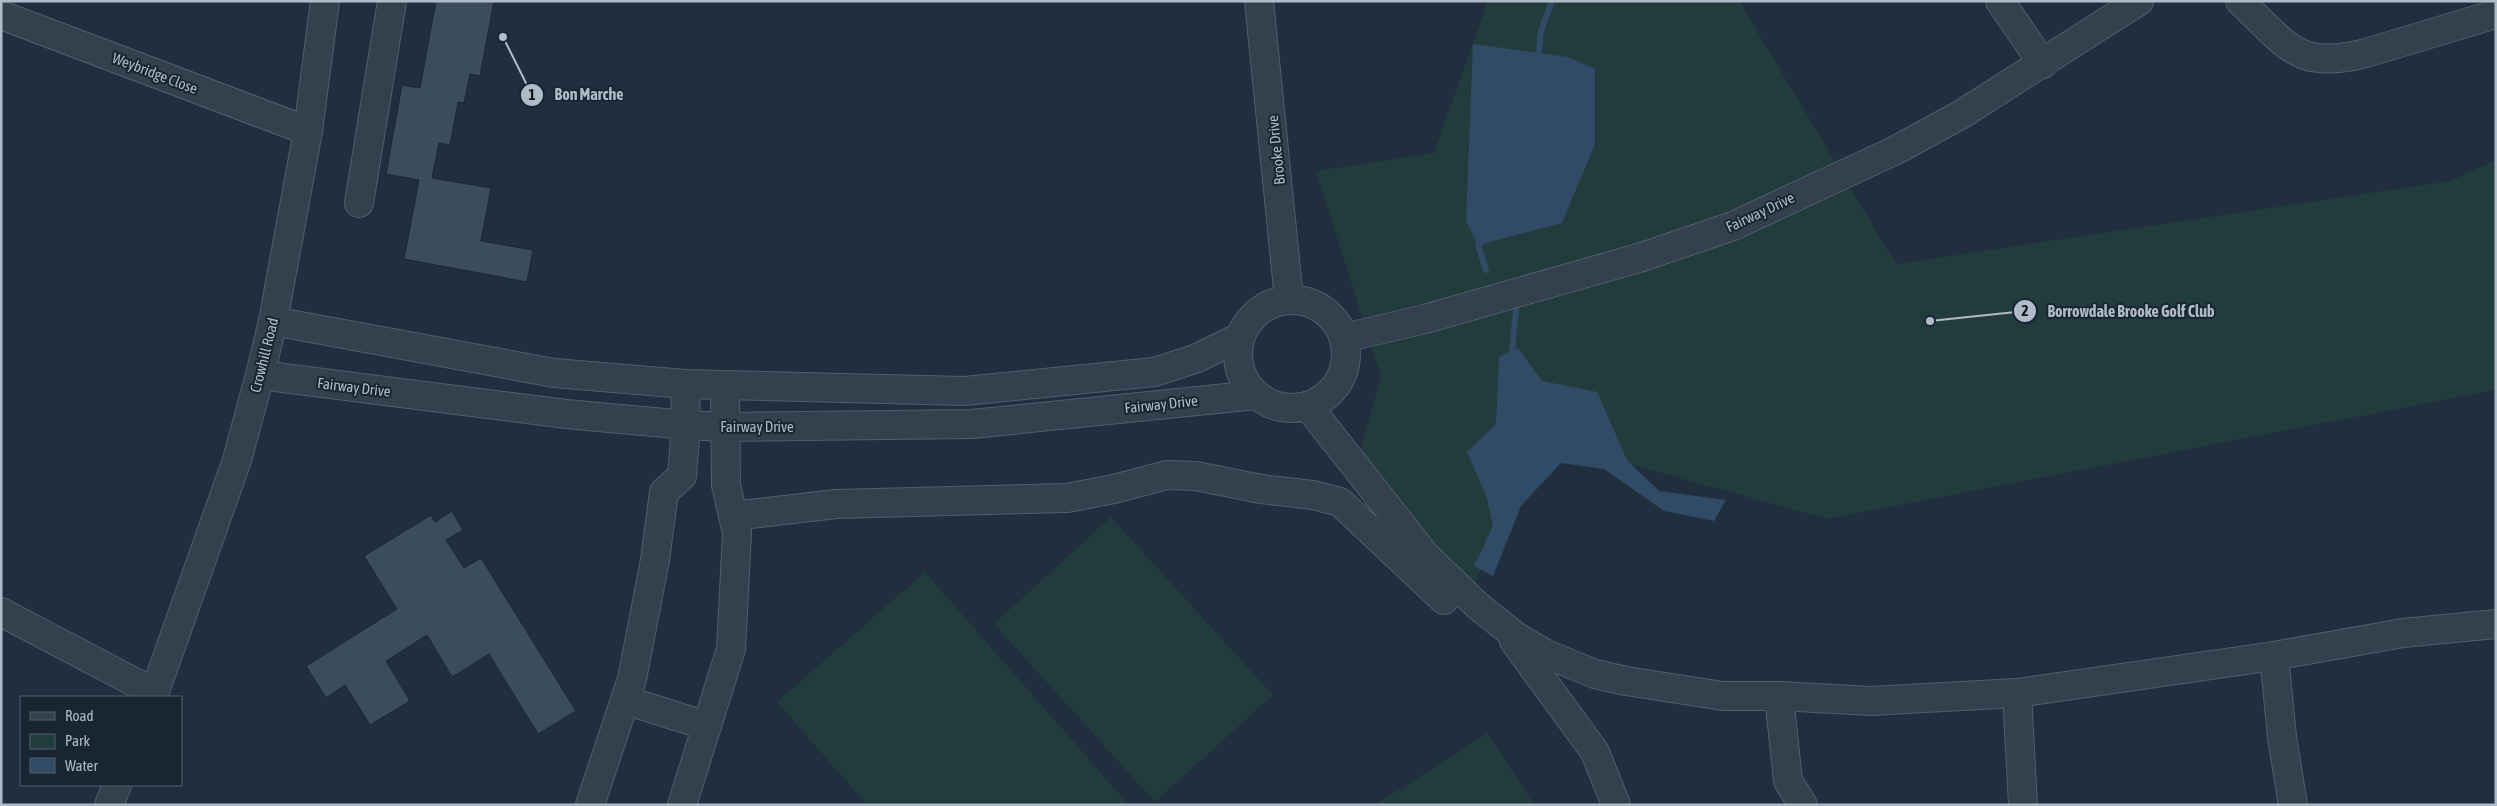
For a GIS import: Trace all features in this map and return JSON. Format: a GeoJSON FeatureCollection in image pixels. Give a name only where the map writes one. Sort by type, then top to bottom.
{"type":"FeatureCollection","features":[{"type":"Feature","properties":{"kind":"street","name":"Crowhill Road"},"geometry":{"type":"LineString","coordinates":[[154,695],[237,460],[260,375],[273,321],[308,130],[325,1]]}},
{"type":"Feature","properties":{"kind":"street"},"geometry":{"type":"LineString","coordinates":[[359,203],[392,1]]}},
{"type":"Feature","properties":{"kind":"street","name":"Brooke Drive"},"geometry":{"type":"LineString","coordinates":[[1260,1],[1290,299]]}},
{"type":"Feature","properties":{"kind":"street"},"geometry":{"type":"LineString","coordinates":[[2000,1],[2043,64]]}},
{"type":"Feature","properties":{"kind":"street","name":"Fairway Drive"},"geometry":{"type":"LineString","coordinates":[[1344,338],[1425,320],[1642,257],[1733,226],[1896,150],[1962,114],[2139,1]]}},
{"type":"Feature","properties":{"kind":"street"},"geometry":{"type":"LineString","coordinates":[[2240,1],[2296,53],[2320,60],[2345,58],[2366,53],[2496,14]]}},
{"type":"Feature","properties":{"kind":"street","name":"Weybridge Close"},"geometry":{"type":"LineString","coordinates":[[1,15],[308,130]]}},
{"type":"Feature","properties":{"kind":"street"},"geometry":{"type":"LineString","coordinates":[[1290,299],[1322,309],[1335,322],[1344,338],[1345,359],[1340,379],[1326,395],[1308,406],[1280,407],[1256,395],[1246,383],[1239,368],[1237,353],[1240,338],[1247,324],[1258,312],[1271,304],[1290,299]]}},
{"type":"Feature","properties":{"kind":"street"},"geometry":{"type":"LineString","coordinates":[[273,321],[554,373],[725,386],[966,391],[1154,372],[1195,359],[1240,338]]}},
{"type":"Feature","properties":{"kind":"street","name":"Fairway Drive"},"geometry":{"type":"LineString","coordinates":[[260,375],[566,414],[686,426],[724,427],[972,424],[1256,395]]}},
{"type":"Feature","properties":{"kind":"street"},"geometry":{"type":"LineString","coordinates":[[590,805],[632,679],[656,560],[664,492],[682,476],[686,426],[685,384]]}},
{"type":"Feature","properties":{"kind":"street"},"geometry":{"type":"LineString","coordinates":[[682,805],[731,649],[737,533],[726,486],[725,386]]}},
{"type":"Feature","properties":{"kind":"street"},"geometry":{"type":"LineString","coordinates":[[1308,406],[1425,555],[1446,578],[1502,626],[1544,653],[1594,674],[1694,693],[1722,696],[1779,696],[1871,701],[2017,693],[2274,656],[2403,634],[2496,624]]}},
{"type":"Feature","properties":{"kind":"street"},"geometry":{"type":"LineString","coordinates":[[733,516],[836,504],[1067,498],[1167,475],[1196,476],[1262,489],[1313,495],[1340,502],[1444,600],[1498,644],[1530,662]]}},
{"type":"Feature","properties":{"kind":"street"},"geometry":{"type":"LineString","coordinates":[[1,612],[154,695]]}},
{"type":"Feature","properties":{"kind":"street"},"geometry":{"type":"LineString","coordinates":[[1502,626],[1595,752],[1616,805]]}},
{"type":"Feature","properties":{"kind":"street"},"geometry":{"type":"LineString","coordinates":[[2274,656],[2282,737],[2293,805]]}},
{"type":"Feature","properties":{"kind":"street"},"geometry":{"type":"LineString","coordinates":[[2017,693],[2023,805]]}},
{"type":"Feature","properties":{"kind":"street"},"geometry":{"type":"LineString","coordinates":[[1779,696],[1788,781],[1803,805]]}},
{"type":"Feature","properties":{"kind":"street"},"geometry":{"type":"LineString","coordinates":[[625,700],[707,726]]}},
{"type":"Feature","properties":{"kind":"street"},"geometry":{"type":"LineString","coordinates":[[109,805],[117,786]]}},
{"type":"Feature","properties":{"kind":"green space"},"geometry":{"type":"Polygon","coordinates":[[[1488,1],[1739,1],[1896,264],[2450,181],[2496,160],[2496,390],[1827,519],[1579,450],[1529,471],[1473,586],[1401,515],[1361,448],[1381,377],[1316,171],[1434,153],[1488,1]]]}},
{"type":"Feature","properties":{"kind":"green space"},"geometry":{"type":"Polygon","coordinates":[[[1111,517],[1273,695],[1155,802],[994,624],[1111,517]]]}},
{"type":"Feature","properties":{"kind":"green space"},"geometry":{"type":"Polygon","coordinates":[[[925,572],[1129,805],[867,805],[777,702],[925,572]]]}},
{"type":"Feature","properties":{"kind":"green space"},"geometry":{"type":"Polygon","coordinates":[[[1488,733],[1534,805],[1375,805],[1488,733]]]}},
{"type":"Feature","properties":{"kind":"water"},"geometry":{"type":"Polygon","coordinates":[[[1473,44],[1568,57],[1595,69],[1595,144],[1562,223],[1478,245],[1466,221],[1473,44]]]}},
{"type":"Feature","properties":{"kind":"water"},"geometry":{"type":"Polygon","coordinates":[[[1518,348],[1542,381],[1597,392],[1627,460],[1659,491],[1726,500],[1714,521],[1664,511],[1604,469],[1561,463],[1521,506],[1493,576],[1474,566],[1493,526],[1486,495],[1467,452],[1496,424],[1499,357],[1518,348]]]}},
{"type":"Feature","properties":{"kind":"building"},"geometry":{"type":"Polygon","coordinates":[[[436,1],[494,1],[480,76],[470,74],[464,103],[458,102],[450,145],[439,143],[432,178],[491,188],[481,241],[533,250],[527,282],[404,259],[419,180],[386,174],[402,85],[420,88],[436,1]]]}},
{"type":"Feature","properties":{"kind":"building"},"geometry":{"type":"Polygon","coordinates":[[[452,511],[463,530],[446,540],[464,568],[481,558],[576,711],[538,734],[489,654],[452,677],[427,635],[386,661],[410,701],[370,725],[345,685],[326,698],[306,666],[397,609],[364,556],[431,515],[435,522],[452,511]]]}},
{"type":"Feature","properties":{"kind":"waterway"},"geometry":{"type":"LineString","coordinates":[[1538,58],[1541,31],[1552,1]]}},
{"type":"Feature","properties":{"kind":"waterway"},"geometry":{"type":"LineString","coordinates":[[1484,240],[1478,245],[1486,270]]}},
{"type":"Feature","properties":{"kind":"waterway"},"geometry":{"type":"LineString","coordinates":[[1515,359],[1512,351],[1516,310]]}},
{"type":"Feature","properties":{"kind":"place","name":"Bon Marche"},"geometry":{"type":"Point","coordinates":[503,37]}},
{"type":"Feature","properties":{"kind":"place","name":"Borrowdale Brooke Golf Club"},"geometry":{"type":"Point","coordinates":[1930,321]}}]}
